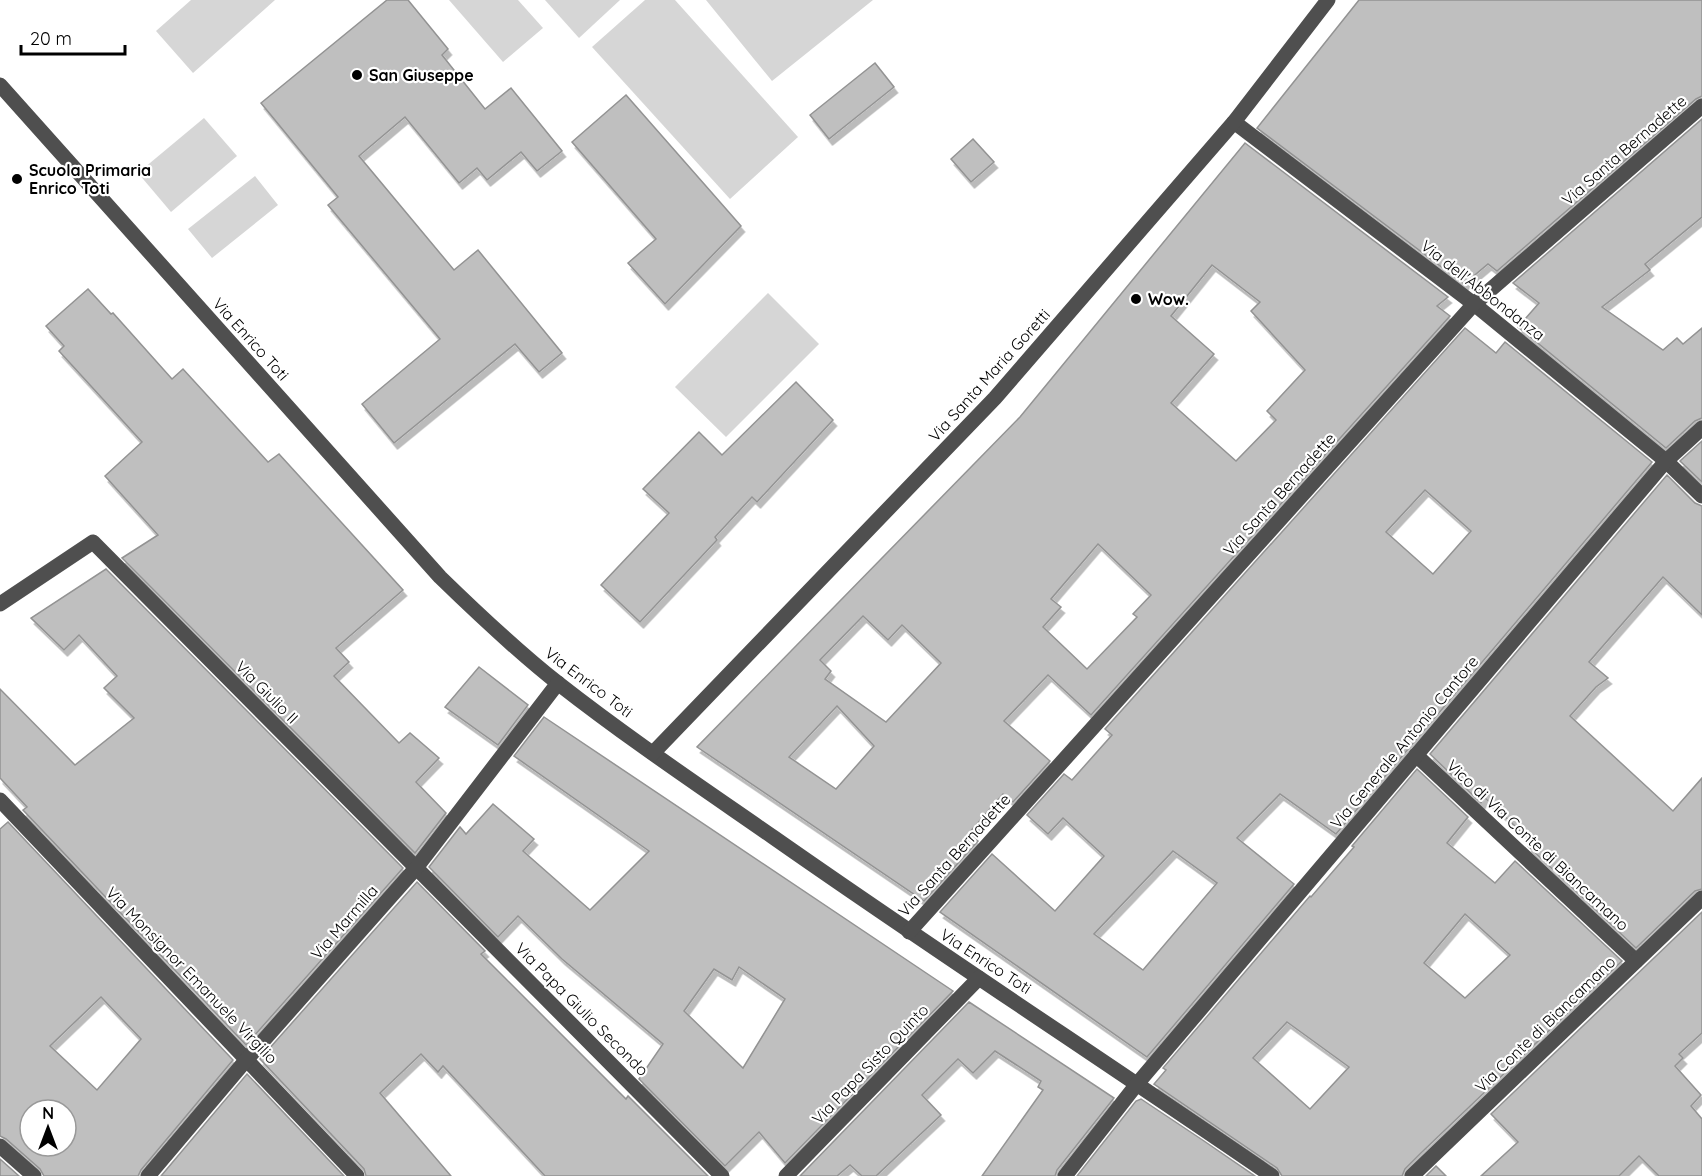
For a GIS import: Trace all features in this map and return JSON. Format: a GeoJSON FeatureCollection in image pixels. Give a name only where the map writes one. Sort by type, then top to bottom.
{"type":"FeatureCollection","features":[{"type":"Feature","properties":{"kind":"street","name":"Via Santa Maria Goretti"},"geometry":{"type":"LineString","coordinates":[[653,753],[995,398],[1234,122],[1328,0]]}},
{"type":"Feature","properties":{"kind":"street","name":"Via Enrico Toti"},"geometry":{"type":"LineString","coordinates":[[0,85],[440,577],[494,628],[558,683],[653,753],[909,932],[1272,1176]]}},
{"type":"Feature","properties":{"kind":"street","name":"Via Santa Bernadette"},"geometry":{"type":"LineString","coordinates":[[909,932],[1473,304],[1702,106]]}},
{"type":"Feature","properties":{"kind":"street","name":"Via dell'Abbondanza"},"geometry":{"type":"LineString","coordinates":[[1234,122],[1473,304],[1666,461],[1702,496]]}},
{"type":"Feature","properties":{"kind":"street","name":"Via Generale Antonio Cantore"},"geometry":{"type":"LineString","coordinates":[[1065,1176],[1137,1084],[1666,461],[1702,428]]}},
{"type":"Feature","properties":{"kind":"street","name":"Via Giulio II"},"geometry":{"type":"LineString","coordinates":[[0,604],[93,542],[416,868]]}},
{"type":"Feature","properties":{"kind":"street","name":"Via Marmilla"},"geometry":{"type":"LineString","coordinates":[[148,1176],[247,1059],[416,868],[558,683]]}},
{"type":"Feature","properties":{"kind":"street","name":"Vico di Via Conte di Biancamano"},"geometry":{"type":"LineString","coordinates":[[1416,755],[1636,961]]}},
{"type":"Feature","properties":{"kind":"street","name":"Via Monsignor Emanuele Virgilio"},"geometry":{"type":"LineString","coordinates":[[0,800],[357,1176]]}},
{"type":"Feature","properties":{"kind":"street","name":"Via Papa Giulio Secondo"},"geometry":{"type":"LineString","coordinates":[[416,868],[722,1176]]}},
{"type":"Feature","properties":{"kind":"street","name":"Via Conte di Biancamano"},"geometry":{"type":"LineString","coordinates":[[1412,1176],[1702,898]]}},
{"type":"Feature","properties":{"kind":"street","name":"Via Papa Sisto Quinto"},"geometry":{"type":"LineString","coordinates":[[786,1176],[980,978]]}},
{"type":"Feature","properties":{"kind":"street"},"geometry":{"type":"LineString","coordinates":[[0,1146],[34,1176]]}},
{"type":"Feature","properties":{"kind":"shaded area"},"geometry":{"type":"Polygon","coordinates":[[[191,0],[275,0],[193,73],[156,31],[191,0]]]}},
{"type":"Feature","properties":{"kind":"shaded area"},"geometry":{"type":"Polygon","coordinates":[[[449,0],[518,0],[543,28],[503,62],[449,0]]]}},
{"type":"Feature","properties":{"kind":"shaded area"},"geometry":{"type":"Polygon","coordinates":[[[545,0],[620,0],[579,38],[545,0]]]}},
{"type":"Feature","properties":{"kind":"shaded area"},"geometry":{"type":"Polygon","coordinates":[[[645,0],[675,0],[798,137],[730,199],[592,47],[645,0]]]}},
{"type":"Feature","properties":{"kind":"shaded area"},"geometry":{"type":"Polygon","coordinates":[[[706,0],[873,0],[772,81],[706,0]]]}},
{"type":"Feature","properties":{"kind":"shaded area"},"geometry":{"type":"Polygon","coordinates":[[[204,118],[237,156],[171,212],[138,173],[204,118]]]}},
{"type":"Feature","properties":{"kind":"shaded area"},"geometry":{"type":"Polygon","coordinates":[[[255,176],[278,205],[212,258],[188,229],[255,176]]]}},
{"type":"Feature","properties":{"kind":"shaded area"},"geometry":{"type":"Polygon","coordinates":[[[768,293],[819,344],[726,437],[675,387],[768,293]]]}},
{"type":"Feature","properties":{"kind":"building"},"geometry":{"type":"Polygon","coordinates":[[[387,0],[408,0],[448,49],[442,55],[485,109],[511,88],[562,151],[537,171],[521,152],[487,180],[477,168],[459,183],[405,117],[359,156],[454,270],[478,250],[562,353],[539,372],[515,344],[394,443],[362,404],[440,339],[328,205],[338,197],[261,103],[387,0]]]}},
{"type":"Feature","properties":{"kind":"building"},"geometry":{"type":"Polygon","coordinates":[[[1359,0],[1702,0],[1702,96],[1497,271],[1488,264],[1464,284],[1257,128],[1359,0]]]}},
{"type":"Feature","properties":{"kind":"building"},"geometry":{"type":"Polygon","coordinates":[[[875,63],[894,87],[829,139],[810,115],[875,63]]]}},
{"type":"Feature","properties":{"kind":"building"},"geometry":{"type":"Polygon","coordinates":[[[626,95],[741,226],[665,304],[628,263],[656,239],[572,142],[626,95]]]}},
{"type":"Feature","properties":{"kind":"building"},"geometry":{"type":"Polygon","coordinates":[[[1702,119],[1702,217],[1645,264],[1650,270],[1602,307],[1663,350],[1677,338],[1683,344],[1702,328],[1702,418],[1695,421],[1666,448],[1518,327],[1539,303],[1513,283],[1702,119]]]}},
{"type":"Feature","properties":{"kind":"building"},"geometry":{"type":"Polygon","coordinates":[[[973,139],[994,162],[971,182],[951,159],[973,139]]]}},
{"type":"Feature","properties":{"kind":"building"},"geometry":{"type":"Polygon","coordinates":[[[1245,143],[1448,297],[1437,306],[1450,316],[1091,715],[1048,675],[1004,721],[1050,761],[1013,802],[1003,794],[969,833],[978,841],[924,901],[697,747],[1020,417],[1245,143]],[[1212,265],[1171,316],[1214,354],[1171,403],[1236,461],[1276,420],[1267,411],[1305,370],[1251,311],[1260,302],[1212,265]],[[1098,544],[1051,599],[1061,607],[1043,627],[1087,669],[1137,617],[1133,614],[1151,595],[1098,544]],[[863,616],[820,660],[831,671],[825,679],[886,722],[941,663],[902,625],[888,640],[863,616]],[[837,706],[789,757],[836,789],[874,746],[837,706]]]}},
{"type":"Feature","properties":{"kind":"building"},"geometry":{"type":"Polygon","coordinates":[[[88,289],[111,314],[113,313],[172,379],[183,369],[268,462],[279,454],[403,590],[336,648],[349,662],[334,676],[399,743],[410,733],[439,758],[416,782],[446,813],[415,853],[122,558],[158,535],[105,476],[142,442],[59,351],[64,346],[46,326],[88,289]]]}},
{"type":"Feature","properties":{"kind":"building"},"geometry":{"type":"Polygon","coordinates":[[[1465,328],[1496,353],[1505,342],[1652,462],[1336,834],[1280,794],[1237,838],[1294,884],[1147,1057],[940,912],[992,854],[1055,911],[1104,856],[1063,818],[1048,834],[1027,815],[1064,774],[1072,780],[1112,735],[1105,729],[1465,328]],[[1425,490],[1386,532],[1433,574],[1471,531],[1425,490]],[[1173,851],[1094,934],[1143,970],[1217,883],[1173,851]]]}},
{"type":"Feature","properties":{"kind":"building"},"geometry":{"type":"Polygon","coordinates":[[[796,382],[833,420],[757,502],[752,497],[715,537],[717,540],[640,622],[601,585],[669,513],[643,489],[699,432],[722,455],[796,382]]]}},
{"type":"Feature","properties":{"kind":"building"},"geometry":{"type":"Polygon","coordinates":[[[1702,441],[1702,482],[1680,461],[1702,441]]]}},
{"type":"Feature","properties":{"kind":"building"},"geometry":{"type":"Polygon","coordinates":[[[1667,475],[1695,503],[1702,506],[1702,615],[1663,577],[1589,662],[1608,678],[1596,687],[1570,716],[1673,811],[1702,778],[1702,889],[1695,891],[1636,948],[1528,846],[1532,842],[1485,798],[1481,803],[1430,754],[1667,475]]]}},
{"type":"Feature","properties":{"kind":"building"},"geometry":{"type":"Polygon","coordinates":[[[106,569],[403,868],[246,1045],[23,810],[27,807],[0,778],[0,689],[75,765],[134,718],[104,688],[117,676],[79,635],[64,650],[31,618],[106,569]]]}},
{"type":"Feature","properties":{"kind":"building"},"geometry":{"type":"Polygon","coordinates":[[[479,667],[528,705],[498,745],[445,707],[479,667]]]}},
{"type":"Feature","properties":{"kind":"building"},"geometry":{"type":"Polygon","coordinates":[[[544,717],[953,991],[785,1163],[759,1132],[725,1166],[639,1079],[663,1044],[562,959],[518,916],[498,937],[429,867],[460,827],[466,834],[493,804],[534,839],[523,851],[590,910],[649,851],[514,756],[544,717]],[[739,967],[732,980],[714,969],[684,1011],[743,1068],[785,999],[739,967]]]}},
{"type":"Feature","properties":{"kind":"building"},"geometry":{"type":"Polygon","coordinates":[[[1417,769],[1468,817],[1447,843],[1495,883],[1515,861],[1622,961],[1422,1152],[1405,1169],[1402,1176],[1282,1176],[1277,1168],[1154,1084],[1166,1070],[1163,1068],[1354,847],[1352,846],[1417,769]],[[1465,914],[1424,963],[1465,998],[1510,955],[1465,914]],[[1287,1022],[1253,1058],[1310,1109],[1349,1067],[1287,1022]]]}},
{"type":"Feature","properties":{"kind":"building"},"geometry":{"type":"Polygon","coordinates":[[[8,822],[233,1060],[138,1176],[44,1176],[28,1158],[78,1158],[78,1098],[18,1098],[18,1150],[0,1136],[0,829],[8,822]],[[101,997],[50,1046],[97,1090],[141,1039],[101,997]]]}},
{"type":"Feature","properties":{"kind":"building"},"geometry":{"type":"Polygon","coordinates":[[[417,882],[485,951],[481,954],[626,1099],[628,1096],[708,1176],[545,1176],[443,1066],[438,1072],[421,1054],[380,1093],[451,1176],[366,1176],[364,1169],[260,1059],[417,882]]]}},
{"type":"Feature","properties":{"kind":"building"},"geometry":{"type":"Polygon","coordinates":[[[1702,912],[1702,1033],[1679,1054],[1683,1058],[1675,1066],[1701,1095],[1691,1106],[1702,1119],[1702,1176],[1659,1176],[1639,1156],[1619,1176],[1481,1176],[1518,1142],[1491,1114],[1702,912]]]}},
{"type":"Feature","properties":{"kind":"building"},"geometry":{"type":"Polygon","coordinates":[[[969,1002],[1114,1098],[1057,1170],[1055,1176],[982,1176],[1043,1090],[1038,1087],[1041,1081],[995,1051],[973,1073],[958,1059],[922,1095],[941,1115],[876,1176],[862,1176],[850,1165],[837,1176],[800,1176],[969,1002]]]}},
{"type":"Feature","properties":{"kind":"building"},"geometry":{"type":"Polygon","coordinates":[[[247,1074],[344,1176],[161,1176],[247,1074]]]}},
{"type":"Feature","properties":{"kind":"building"},"geometry":{"type":"Polygon","coordinates":[[[1141,1099],[1255,1176],[1077,1176],[1136,1101],[1141,1099]]]}},
{"type":"Feature","properties":{"kind":"building"},"geometry":{"type":"Polygon","coordinates":[[[0,1159],[19,1176],[0,1176],[0,1159]]]}},
{"type":"Feature","properties":{"kind":"building"},"geometry":{"type":"Polygon","coordinates":[[[1436,1166],[1446,1176],[1426,1176],[1436,1166]]]}},
{"type":"Feature","properties":{"kind":"place","name":"San Giuseppe"},"geometry":{"type":"Point","coordinates":[357,75]}},
{"type":"Feature","properties":{"kind":"place","name":"Scuola Primaria Enrico Toti"},"geometry":{"type":"Point","coordinates":[17,179]}},
{"type":"Feature","properties":{"kind":"place","name":"Wow."},"geometry":{"type":"Point","coordinates":[1136,299]}}]}
